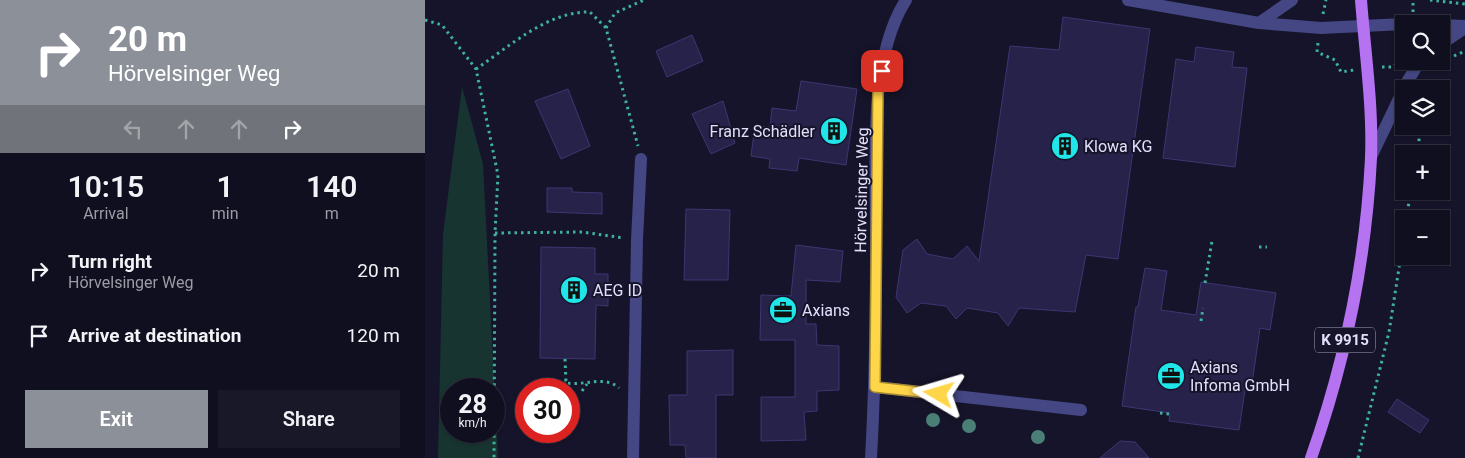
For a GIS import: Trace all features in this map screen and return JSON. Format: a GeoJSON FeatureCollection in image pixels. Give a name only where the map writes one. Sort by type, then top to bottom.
{"type":"FeatureCollection","features":[{"type":"Feature","properties":{"kind":"main road","name":"K 9915"},"geometry":{"type":"LineString","coordinates":[[1311,458],[1328,410],[1349,324],[1367,211],[1371,157],[1361,0]]}},
{"type":"Feature","properties":{"kind":"street","name":"Hörvelsinger Weg"},"geometry":{"type":"LineString","coordinates":[[871,458],[875,387],[878,88],[893,21],[906,0]]}},
{"type":"Feature","properties":{"kind":"street"},"geometry":{"type":"LineString","coordinates":[[1128,0],[1259,23],[1321,28],[1395,24]]}},
{"type":"Feature","properties":{"kind":"street"},"geometry":{"type":"LineString","coordinates":[[1259,23],[1292,0]]}},
{"type":"Feature","properties":{"kind":"street"},"geometry":{"type":"LineString","coordinates":[[1450,26],[1465,27]]}},
{"type":"Feature","properties":{"kind":"street"},"geometry":{"type":"LineString","coordinates":[[1450,38],[1465,27]]}},
{"type":"Feature","properties":{"kind":"street"},"geometry":{"type":"LineString","coordinates":[[1371,157],[1414,70]]}},
{"type":"Feature","properties":{"kind":"street"},"geometry":{"type":"LineString","coordinates":[[633,458],[637,240],[641,158]]}},
{"type":"Feature","properties":{"kind":"street"},"geometry":{"type":"LineString","coordinates":[[875,387],[1081,410]]}},
{"type":"Feature","properties":{"kind":"path"},"geometry":{"type":"LineString","coordinates":[[606,28],[615,13],[644,0]]}},
{"type":"Feature","properties":{"kind":"path"},"geometry":{"type":"LineString","coordinates":[[1325,0],[1317,52],[1335,60],[1341,72],[1366,68],[1393,67],[1395,65]]}},
{"type":"Feature","properties":{"kind":"path"},"geometry":{"type":"LineString","coordinates":[[1430,0],[1465,4]]}},
{"type":"Feature","properties":{"kind":"path"},"geometry":{"type":"LineString","coordinates":[[476,69],[536,28],[573,12],[590,12],[606,28],[641,158]]}},
{"type":"Feature","properties":{"kind":"path"},"geometry":{"type":"LineString","coordinates":[[425,20],[442,25],[476,69],[498,175],[495,233],[495,458]]}},
{"type":"Feature","properties":{"kind":"path"},"geometry":{"type":"LineString","coordinates":[[1427,73],[1446,58],[1465,51]]}},
{"type":"Feature","properties":{"kind":"path"},"geometry":{"type":"LineString","coordinates":[[495,233],[582,232],[637,240]]}},
{"type":"Feature","properties":{"kind":"path"},"geometry":{"type":"LineString","coordinates":[[1205,283],[1212,241]]}},
{"type":"Feature","properties":{"kind":"path"},"geometry":{"type":"LineString","coordinates":[[1259,247],[1267,247]]}},
{"type":"Feature","properties":{"kind":"path"},"geometry":{"type":"LineString","coordinates":[[1358,458],[1389,332],[1399,265]]}},
{"type":"Feature","properties":{"kind":"path"},"geometry":{"type":"LineString","coordinates":[[1201,320],[1203,308]]}},
{"type":"Feature","properties":{"kind":"path"},"geometry":{"type":"LineString","coordinates":[[565,359],[566,378]]}},
{"type":"Feature","properties":{"kind":"path"},"geometry":{"type":"LineString","coordinates":[[580,383],[613,382],[621,390],[634,392]]}},
{"type":"Feature","properties":{"kind":"path"},"geometry":{"type":"LineString","coordinates":[[581,391],[588,383]]}},
{"type":"Feature","properties":{"kind":"path"},"geometry":{"type":"LineString","coordinates":[[1159,413],[1170,414]]}},
{"type":"Feature","properties":{"kind":"green space"},"geometry":{"type":"Polygon","coordinates":[[[462,87],[483,164],[494,378],[440,378],[440,443],[497,443],[498,458],[438,458],[443,234],[462,87]]]}},
{"type":"Feature","properties":{"kind":"building","name":"Klowa KG"},"geometry":{"type":"Polygon","coordinates":[[[1063,17],[1150,29],[1118,259],[1086,255],[1075,312],[1019,308],[1008,326],[998,313],[967,308],[956,319],[946,306],[921,303],[907,313],[896,297],[903,250],[917,239],[927,254],[953,259],[967,246],[979,261],[1010,46],[1059,50],[1063,17]]]}},
{"type":"Feature","properties":{"kind":"building"},"geometry":{"type":"Polygon","coordinates":[[[692,35],[703,61],[667,77],[656,51],[692,35]]]}},
{"type":"Feature","properties":{"kind":"building"},"geometry":{"type":"Polygon","coordinates":[[[1196,47],[1234,52],[1232,67],[1247,68],[1235,167],[1163,158],[1176,59],[1194,62],[1196,47]]]}},
{"type":"Feature","properties":{"kind":"building"},"geometry":{"type":"Polygon","coordinates":[[[801,81],[857,89],[846,165],[799,158],[797,171],[769,168],[770,159],[751,156],[755,126],[770,127],[772,108],[796,111],[801,81]]]}},
{"type":"Feature","properties":{"kind":"building"},"geometry":{"type":"Polygon","coordinates":[[[568,89],[590,146],[561,159],[535,101],[568,89]]]}},
{"type":"Feature","properties":{"kind":"building"},"geometry":{"type":"Polygon","coordinates":[[[723,101],[735,143],[711,154],[692,114],[723,101]]]}},
{"type":"Feature","properties":{"kind":"building"},"geometry":{"type":"Polygon","coordinates":[[[547,188],[572,188],[572,192],[602,193],[602,214],[547,212],[547,188]]]}},
{"type":"Feature","properties":{"kind":"building"},"geometry":{"type":"Polygon","coordinates":[[[686,209],[730,210],[728,280],[684,280],[686,209]]]}},
{"type":"Feature","properties":{"kind":"building"},"geometry":{"type":"Polygon","coordinates":[[[796,245],[843,251],[840,282],[806,280],[806,324],[816,324],[817,345],[839,346],[839,390],[817,391],[817,411],[804,412],[806,440],[761,441],[761,397],[795,397],[795,340],[760,340],[761,295],[791,296],[796,245]]]}},
{"type":"Feature","properties":{"kind":"building","name":"AEG ID"},"geometry":{"type":"Polygon","coordinates":[[[541,247],[595,248],[595,274],[608,274],[608,306],[596,305],[595,359],[540,358],[541,247]]]}},
{"type":"Feature","properties":{"kind":"building"},"geometry":{"type":"Polygon","coordinates":[[[1145,268],[1167,271],[1161,310],[1196,315],[1201,282],[1276,293],[1270,330],[1260,328],[1251,391],[1245,390],[1239,430],[1169,421],[1170,413],[1122,406],[1136,307],[1138,307],[1145,268]]]}},
{"type":"Feature","properties":{"kind":"building"},"geometry":{"type":"Polygon","coordinates":[[[733,350],[733,395],[716,395],[716,458],[686,458],[685,445],[670,445],[669,395],[687,395],[687,351],[733,350]]]}},
{"type":"Feature","properties":{"kind":"building"},"geometry":{"type":"Polygon","coordinates":[[[1397,399],[1429,420],[1420,433],[1388,412],[1397,399]]]}},
{"type":"Feature","properties":{"kind":"building"},"geometry":{"type":"Polygon","coordinates":[[[1120,441],[1135,442],[1149,458],[1100,458],[1120,441]]]}},
{"type":"Feature","properties":{"kind":"place","name":"Franz Schädler"},"geometry":{"type":"Point","coordinates":[834,131]}},
{"type":"Feature","properties":{"kind":"place","name":"Klowa KG"},"geometry":{"type":"Point","coordinates":[1065,146]}},
{"type":"Feature","properties":{"kind":"place","name":"AEG ID"},"geometry":{"type":"Point","coordinates":[574,290]}},
{"type":"Feature","properties":{"kind":"place","name":"Axians"},"geometry":{"type":"Point","coordinates":[783,310]}},
{"type":"Feature","properties":{"kind":"place","name":"Axians Infoma GmbH"},"geometry":{"type":"Point","coordinates":[1171,376]}},
{"type":"Feature","properties":{"kind":"route"},"geometry":{"type":"LineString","coordinates":[[882,71],[878,88],[875,387],[939,394]]}}]}
